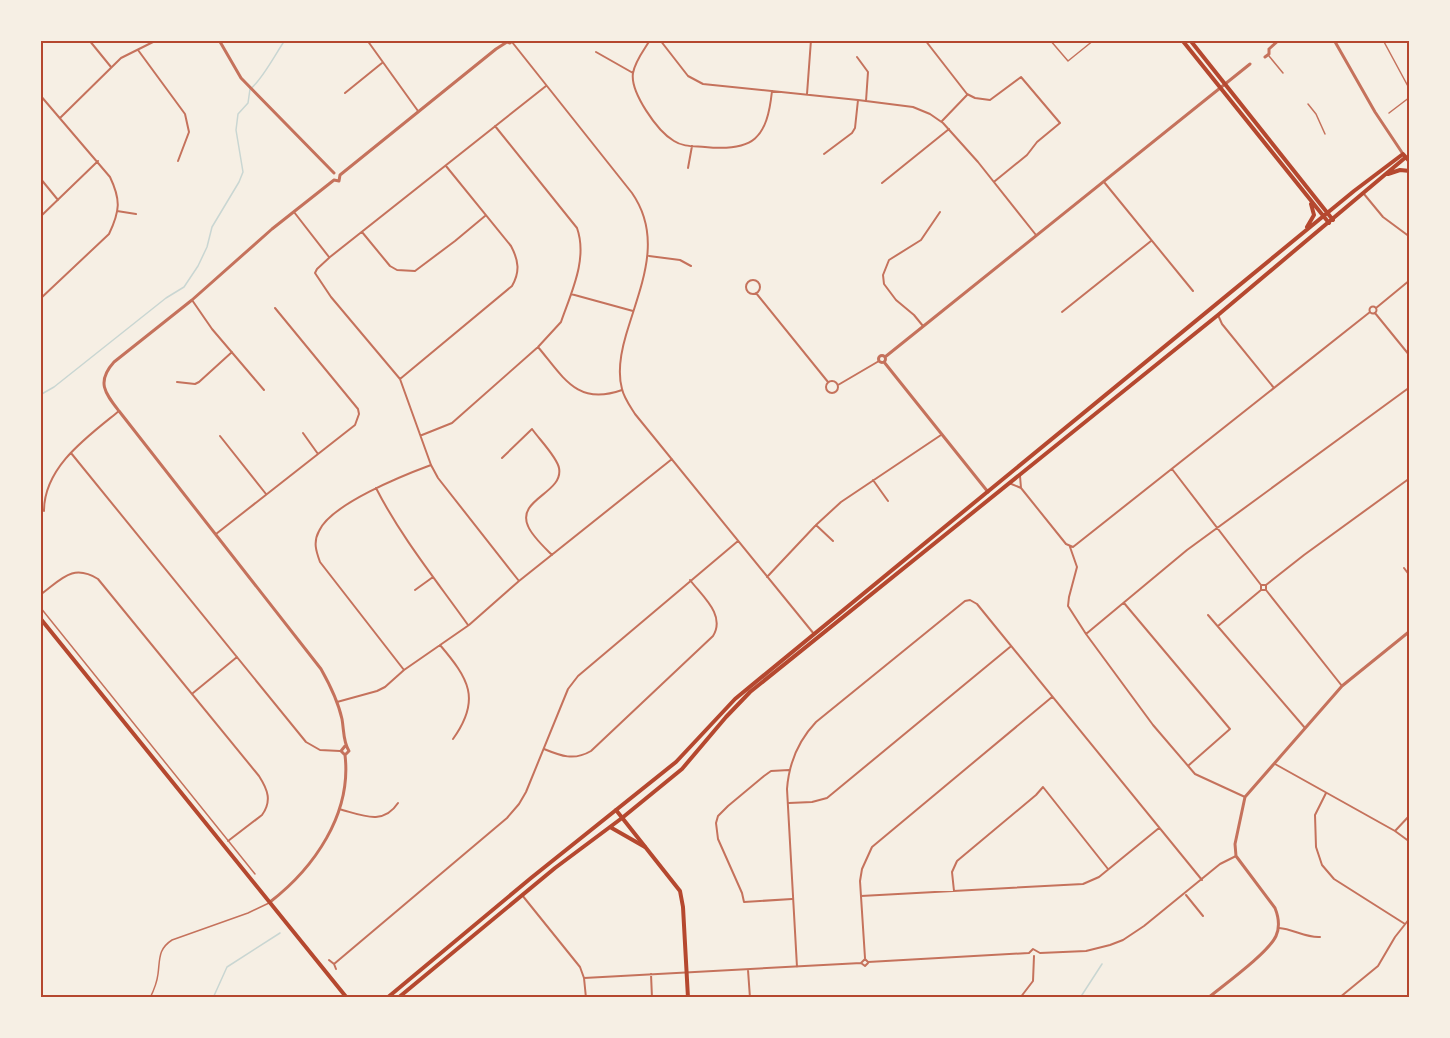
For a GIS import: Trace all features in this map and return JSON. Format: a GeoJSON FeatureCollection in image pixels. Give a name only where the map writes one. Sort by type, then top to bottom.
{"type":"FeatureCollection","features":[{"type":"Feature","properties":{"kind":"main road"},"geometry":{"type":"LineString","coordinates":[[1182,40],[1313,208],[1313,217],[1297,238]]}},
{"type":"Feature","properties":{"kind":"main road"},"geometry":{"type":"LineString","coordinates":[[1190,40],[1326,215],[1329,224]]}},
{"type":"Feature","properties":{"kind":"main road"},"geometry":{"type":"LineString","coordinates":[[1404,156],[1410,162]]}},
{"type":"Feature","properties":{"kind":"main road"},"geometry":{"type":"LineString","coordinates":[[398,998],[522,895],[682,769],[750,692],[1218,315],[1329,224],[1404,156]]}},
{"type":"Feature","properties":{"kind":"main road"},"geometry":{"type":"LineString","coordinates":[[387,998],[676,762],[735,699],[1297,238],[1404,156]]}},
{"type":"Feature","properties":{"kind":"main road"},"geometry":{"type":"LineString","coordinates":[[1385,175],[1398,170],[1410,171]]}},
{"type":"Feature","properties":{"kind":"main road"},"geometry":{"type":"LineString","coordinates":[[1305,195],[1333,220]]}},
{"type":"Feature","properties":{"kind":"main road"},"geometry":{"type":"LineString","coordinates":[[1200,317],[1208,314],[1218,315]]}},
{"type":"Feature","properties":{"kind":"main road"},"geometry":{"type":"LineString","coordinates":[[988,492],[992,497]]}},
{"type":"Feature","properties":{"kind":"main road"},"geometry":{"type":"LineString","coordinates":[[40,618],[347,998]]}},
{"type":"Feature","properties":{"kind":"main road"},"geometry":{"type":"LineString","coordinates":[[615,810],[677,886],[682,897],[688,998]]}},
{"type":"Feature","properties":{"kind":"main road"},"geometry":{"type":"LineString","coordinates":[[610,827],[645,847]]}},
{"type":"Feature","properties":{"kind":"main road"},"geometry":{"type":"LineString","coordinates":[[518,889],[522,895]]}},
{"type":"Feature","properties":{"kind":"street"},"geometry":{"type":"LineString","coordinates":[[89,40],[111,67]]}},
{"type":"Feature","properties":{"kind":"street"},"geometry":{"type":"LineString","coordinates":[[60,118],[121,58],[157,40]]}},
{"type":"Feature","properties":{"kind":"street"},"geometry":{"type":"LineString","coordinates":[[219,40],[241,78],[334,173],[340,175]]}},
{"type":"Feature","properties":{"kind":"street"},"geometry":{"type":"LineString","coordinates":[[367,40],[419,112]]}},
{"type":"Feature","properties":{"kind":"street"},"geometry":{"type":"LineString","coordinates":[[650,40],[633,73],[637,97],[672,140],[692,146],[729,149],[745,145],[765,128],[769,118],[772,91]]}},
{"type":"Feature","properties":{"kind":"street"},"geometry":{"type":"LineString","coordinates":[[660,40],[688,76],[696,81],[913,107],[942,121],[994,181],[1036,235]]}},
{"type":"Feature","properties":{"kind":"street"},"geometry":{"type":"LineString","coordinates":[[807,94],[811,40]]}},
{"type":"Feature","properties":{"kind":"street"},"geometry":{"type":"LineString","coordinates":[[925,40],[967,94],[981,100],[990,100],[1021,76],[1060,123],[1037,142],[1027,155],[994,181]]}},
{"type":"Feature","properties":{"kind":"street"},"geometry":{"type":"LineString","coordinates":[[1267,56],[1266,48],[1279,40]]}},
{"type":"Feature","properties":{"kind":"street"},"geometry":{"type":"LineString","coordinates":[[1335,40],[1375,112],[1404,156]]}},
{"type":"Feature","properties":{"kind":"street"},"geometry":{"type":"LineString","coordinates":[[270,902],[295,881],[312,861],[328,835],[339,808],[345,777],[345,755],[349,751],[345,747],[337,702],[313,658],[118,411],[103,383],[108,368],[192,300],[294,212],[334,180],[339,181],[340,175],[506,41],[513,41],[636,198],[646,221],[649,256],[620,358],[622,390],[635,414],[814,634]]}},
{"type":"Feature","properties":{"kind":"street"},"geometry":{"type":"LineString","coordinates":[[138,50],[185,114],[189,132],[178,161]]}},
{"type":"Feature","properties":{"kind":"street"},"geometry":{"type":"LineString","coordinates":[[596,52],[633,73]]}},
{"type":"Feature","properties":{"kind":"street"},"geometry":{"type":"LineString","coordinates":[[857,57],[868,72],[866,101]]}},
{"type":"Feature","properties":{"kind":"street"},"geometry":{"type":"LineString","coordinates":[[345,93],[382,63]]}},
{"type":"Feature","properties":{"kind":"street"},"geometry":{"type":"LineString","coordinates":[[884,362],[885,357],[923,326],[1250,64]]}},
{"type":"Feature","properties":{"kind":"street"},"geometry":{"type":"LineString","coordinates":[[519,581],[438,478],[431,465],[400,379],[331,297],[316,278],[315,272],[330,257],[546,85]]}},
{"type":"Feature","properties":{"kind":"street"},"geometry":{"type":"LineString","coordinates":[[942,121],[967,94]]}},
{"type":"Feature","properties":{"kind":"street"},"geometry":{"type":"LineString","coordinates":[[40,95],[110,177],[117,191],[119,203],[109,234],[40,299]]}},
{"type":"Feature","properties":{"kind":"street"},"geometry":{"type":"LineString","coordinates":[[824,154],[855,128],[858,100]]}},
{"type":"Feature","properties":{"kind":"street"},"geometry":{"type":"LineString","coordinates":[[422,435],[452,423],[538,347],[561,322],[582,250],[577,228],[495,126]]}},
{"type":"Feature","properties":{"kind":"street"},"geometry":{"type":"LineString","coordinates":[[882,183],[949,129]]}},
{"type":"Feature","properties":{"kind":"street"},"geometry":{"type":"LineString","coordinates":[[688,168],[692,146]]}},
{"type":"Feature","properties":{"kind":"street"},"geometry":{"type":"LineString","coordinates":[[40,217],[98,161]]}},
{"type":"Feature","properties":{"kind":"street"},"geometry":{"type":"LineString","coordinates":[[400,379],[512,286],[518,271],[517,257],[504,237],[446,166]]}},
{"type":"Feature","properties":{"kind":"street"},"geometry":{"type":"LineString","coordinates":[[334,173],[332,177],[334,180]]}},
{"type":"Feature","properties":{"kind":"street"},"geometry":{"type":"LineString","coordinates":[[40,178],[58,200]]}},
{"type":"Feature","properties":{"kind":"street"},"geometry":{"type":"LineString","coordinates":[[1103,181],[1193,291]]}},
{"type":"Feature","properties":{"kind":"street"},"geometry":{"type":"LineString","coordinates":[[1364,194],[1383,217],[1410,237]]}},
{"type":"Feature","properties":{"kind":"street"},"geometry":{"type":"LineString","coordinates":[[117,211],[136,214]]}},
{"type":"Feature","properties":{"kind":"street"},"geometry":{"type":"LineString","coordinates":[[294,212],[330,257]]}},
{"type":"Feature","properties":{"kind":"street"},"geometry":{"type":"LineString","coordinates":[[923,326],[896,300],[884,284],[883,275],[889,260],[921,240],[940,212]]}},
{"type":"Feature","properties":{"kind":"street"},"geometry":{"type":"LineString","coordinates":[[362,232],[390,266],[398,270],[416,271],[485,216]]}},
{"type":"Feature","properties":{"kind":"street"},"geometry":{"type":"LineString","coordinates":[[1062,312],[1151,241]]}},
{"type":"Feature","properties":{"kind":"street"},"geometry":{"type":"LineString","coordinates":[[649,256],[680,260],[691,266]]}},
{"type":"Feature","properties":{"kind":"street"},"geometry":{"type":"LineString","coordinates":[[754,280],[759,285],[756,293],[752,294],[747,291],[746,284],[754,280]]}},
{"type":"Feature","properties":{"kind":"street"},"geometry":{"type":"LineString","coordinates":[[1070,547],[1077,544],[1370,312],[1371,308],[1376,308],[1410,280]]}},
{"type":"Feature","properties":{"kind":"street"},"geometry":{"type":"LineString","coordinates":[[756,293],[828,382]]}},
{"type":"Feature","properties":{"kind":"street"},"geometry":{"type":"LineString","coordinates":[[571,294],[633,311]]}},
{"type":"Feature","properties":{"kind":"street"},"geometry":{"type":"LineString","coordinates":[[192,300],[212,329],[264,390]]}},
{"type":"Feature","properties":{"kind":"street"},"geometry":{"type":"LineString","coordinates":[[216,534],[355,425],[359,414],[358,409],[275,308]]}},
{"type":"Feature","properties":{"kind":"street"},"geometry":{"type":"LineString","coordinates":[[1375,313],[1376,308]]}},
{"type":"Feature","properties":{"kind":"street"},"geometry":{"type":"LineString","coordinates":[[1370,312],[1375,313],[1410,356]]}},
{"type":"Feature","properties":{"kind":"street"},"geometry":{"type":"LineString","coordinates":[[1218,315],[1222,324],[1274,388]]}},
{"type":"Feature","properties":{"kind":"street"},"geometry":{"type":"LineString","coordinates":[[1211,320],[1222,324]]}},
{"type":"Feature","properties":{"kind":"street"},"geometry":{"type":"LineString","coordinates":[[538,347],[562,377],[581,393],[602,395],[622,390]]}},
{"type":"Feature","properties":{"kind":"street"},"geometry":{"type":"LineString","coordinates":[[177,381],[195,384],[199,382],[232,352]]}},
{"type":"Feature","properties":{"kind":"street"},"geometry":{"type":"LineString","coordinates":[[838,385],[879,361],[880,356],[885,357]]}},
{"type":"Feature","properties":{"kind":"street"},"geometry":{"type":"LineString","coordinates":[[879,361],[884,362],[988,492]]}},
{"type":"Feature","properties":{"kind":"street"},"geometry":{"type":"LineString","coordinates":[[828,382],[834,381],[838,385]]}},
{"type":"Feature","properties":{"kind":"street"},"geometry":{"type":"LineString","coordinates":[[828,382],[826,388],[830,392],[837,391],[838,385]]}},
{"type":"Feature","properties":{"kind":"street"},"geometry":{"type":"LineString","coordinates":[[1086,633],[1216,529],[1410,387]]}},
{"type":"Feature","properties":{"kind":"street"},"geometry":{"type":"LineString","coordinates":[[44,511],[45,494],[49,484],[71,453],[83,439],[118,411]]}},
{"type":"Feature","properties":{"kind":"street"},"geometry":{"type":"LineString","coordinates":[[502,458],[532,429],[558,464],[559,478],[556,484],[530,506],[526,518],[528,527],[552,555]]}},
{"type":"Feature","properties":{"kind":"street"},"geometry":{"type":"LineString","coordinates":[[303,433],[318,454]]}},
{"type":"Feature","properties":{"kind":"street"},"geometry":{"type":"LineString","coordinates":[[768,577],[816,525],[841,502],[943,434]]}},
{"type":"Feature","properties":{"kind":"street"},"geometry":{"type":"LineString","coordinates":[[220,436],[266,494]]}},
{"type":"Feature","properties":{"kind":"street"},"geometry":{"type":"LineString","coordinates":[[71,453],[306,742],[320,750],[341,751],[345,755]]}},
{"type":"Feature","properties":{"kind":"street"},"geometry":{"type":"LineString","coordinates":[[337,702],[382,689],[404,670],[469,625],[519,581],[672,459]]}},
{"type":"Feature","properties":{"kind":"street"},"geometry":{"type":"LineString","coordinates":[[404,670],[320,562],[315,548],[320,527],[361,495],[431,465]]}},
{"type":"Feature","properties":{"kind":"street"},"geometry":{"type":"LineString","coordinates":[[1172,469],[1261,585],[1261,590]]}},
{"type":"Feature","properties":{"kind":"street"},"geometry":{"type":"LineString","coordinates":[[1022,472],[1019,479],[1021,488],[1070,547],[1077,567],[1068,606],[1086,633],[1154,725],[1195,774],[1245,797]]}},
{"type":"Feature","properties":{"kind":"street"},"geometry":{"type":"LineString","coordinates":[[1261,585],[1266,585],[1410,477]]}},
{"type":"Feature","properties":{"kind":"street"},"geometry":{"type":"LineString","coordinates":[[873,480],[888,501]]}},
{"type":"Feature","properties":{"kind":"street"},"geometry":{"type":"LineString","coordinates":[[1009,483],[1021,488]]}},
{"type":"Feature","properties":{"kind":"street"},"geometry":{"type":"LineString","coordinates":[[376,488],[389,514],[469,625]]}},
{"type":"Feature","properties":{"kind":"street"},"geometry":{"type":"LineString","coordinates":[[816,525],[833,541]]}},
{"type":"Feature","properties":{"kind":"street"},"geometry":{"type":"LineString","coordinates":[[334,964],[507,818],[523,798],[568,688],[578,676],[738,541]]}},
{"type":"Feature","properties":{"kind":"street"},"geometry":{"type":"LineString","coordinates":[[1404,568],[1410,576]]}},
{"type":"Feature","properties":{"kind":"street"},"geometry":{"type":"LineString","coordinates":[[40,595],[69,574],[78,571],[88,573],[98,579],[259,776],[267,788],[269,802],[262,815],[228,841]]}},
{"type":"Feature","properties":{"kind":"street"},"geometry":{"type":"LineString","coordinates":[[415,590],[434,577]]}},
{"type":"Feature","properties":{"kind":"street"},"geometry":{"type":"LineString","coordinates":[[544,749],[570,757],[591,751],[713,636],[717,626],[716,613],[690,580]]}},
{"type":"Feature","properties":{"kind":"street"},"geometry":{"type":"LineString","coordinates":[[1266,585],[1266,590],[1342,686]]}},
{"type":"Feature","properties":{"kind":"street"},"geometry":{"type":"LineString","coordinates":[[1218,626],[1261,590],[1266,590]]}},
{"type":"Feature","properties":{"kind":"street"},"geometry":{"type":"LineString","coordinates":[[797,967],[789,770],[801,739],[816,722],[965,601],[975,602],[1202,880]]}},
{"type":"Feature","properties":{"kind":"street"},"geometry":{"type":"LineString","coordinates":[[1124,603],[1230,729],[1235,731]]}},
{"type":"Feature","properties":{"kind":"street"},"geometry":{"type":"LineString","coordinates":[[1208,615],[1305,728]]}},
{"type":"Feature","properties":{"kind":"street"},"geometry":{"type":"LineString","coordinates":[[1208,998],[1269,947],[1279,928],[1275,908],[1236,856],[1235,844],[1245,797],[1342,686],[1410,631]]}},
{"type":"Feature","properties":{"kind":"street"},"geometry":{"type":"LineString","coordinates":[[440,645],[460,669],[469,686],[468,708],[463,725],[453,739]]}},
{"type":"Feature","properties":{"kind":"street"},"geometry":{"type":"LineString","coordinates":[[789,803],[812,802],[826,798],[1011,647]]}},
{"type":"Feature","properties":{"kind":"street"},"geometry":{"type":"LineString","coordinates":[[192,694],[237,657]]}},
{"type":"Feature","properties":{"kind":"street"},"geometry":{"type":"LineString","coordinates":[[868,962],[865,959],[861,896],[862,869],[872,846],[1052,697]]}},
{"type":"Feature","properties":{"kind":"street"},"geometry":{"type":"LineString","coordinates":[[1188,765],[1230,729]]}},
{"type":"Feature","properties":{"kind":"street"},"geometry":{"type":"LineString","coordinates":[[341,751],[345,747]]}},
{"type":"Feature","properties":{"kind":"street"},"geometry":{"type":"LineString","coordinates":[[1274,763],[1395,831],[1410,842]]}},
{"type":"Feature","properties":{"kind":"street"},"geometry":{"type":"LineString","coordinates":[[789,770],[771,771],[764,776],[718,816],[715,831],[742,892],[744,902],[793,899]]}},
{"type":"Feature","properties":{"kind":"street"},"geometry":{"type":"LineString","coordinates":[[954,891],[952,872],[957,861],[1043,787],[1108,869]]}},
{"type":"Feature","properties":{"kind":"street"},"geometry":{"type":"LineString","coordinates":[[1326,793],[1315,815],[1316,848],[1323,865],[1334,879],[1405,924]]}},
{"type":"Feature","properties":{"kind":"street"},"geometry":{"type":"LineString","coordinates":[[339,808],[376,818],[393,811],[399,802]]}},
{"type":"Feature","properties":{"kind":"street"},"geometry":{"type":"LineString","coordinates":[[1395,831],[1410,815]]}},
{"type":"Feature","properties":{"kind":"street"},"geometry":{"type":"LineString","coordinates":[[861,896],[1083,884],[1094,880],[1159,828]]}},
{"type":"Feature","properties":{"kind":"street"},"geometry":{"type":"LineString","coordinates":[[1029,953],[1033,949],[1037,952],[1086,951],[1110,945],[1134,934],[1225,861],[1236,856]]}},
{"type":"Feature","properties":{"kind":"street"},"geometry":{"type":"LineString","coordinates":[[1185,894],[1203,916]]}},
{"type":"Feature","properties":{"kind":"street"},"geometry":{"type":"LineString","coordinates":[[522,895],[577,964],[584,978],[586,998]]}},
{"type":"Feature","properties":{"kind":"street"},"geometry":{"type":"LineString","coordinates":[[1339,998],[1378,966],[1395,936],[1410,918]]}},
{"type":"Feature","properties":{"kind":"street"},"geometry":{"type":"LineString","coordinates":[[1279,928],[1320,937]]}},
{"type":"Feature","properties":{"kind":"street"},"geometry":{"type":"LineString","coordinates":[[1020,998],[1032,981],[1034,956],[1037,952]]}},
{"type":"Feature","properties":{"kind":"street"},"geometry":{"type":"LineString","coordinates":[[584,978],[861,963],[865,966],[868,962],[1029,953],[1034,956]]}},
{"type":"Feature","properties":{"kind":"street"},"geometry":{"type":"LineString","coordinates":[[861,963],[865,959]]}},
{"type":"Feature","properties":{"kind":"street"},"geometry":{"type":"LineString","coordinates":[[329,960],[336,969]]}},
{"type":"Feature","properties":{"kind":"street"},"geometry":{"type":"LineString","coordinates":[[748,970],[750,998]]}},
{"type":"Feature","properties":{"kind":"street"},"geometry":{"type":"LineString","coordinates":[[651,974],[652,998]]}},
{"type":"Feature","properties":{"kind":"lane"},"geometry":{"type":"LineString","coordinates":[[1050,40],[1068,61],[1094,40]]}},
{"type":"Feature","properties":{"kind":"lane"},"geometry":{"type":"LineString","coordinates":[[1383,40],[1410,90]]}},
{"type":"Feature","properties":{"kind":"lane"},"geometry":{"type":"LineString","coordinates":[[1267,56],[1283,73]]}},
{"type":"Feature","properties":{"kind":"lane"},"geometry":{"type":"LineString","coordinates":[[1389,113],[1410,97]]}},
{"type":"Feature","properties":{"kind":"lane"},"geometry":{"type":"LineString","coordinates":[[1308,105],[1316,114],[1325,134]]}},
{"type":"Feature","properties":{"kind":"lane"},"geometry":{"type":"LineString","coordinates":[[40,607],[255,874]]}},
{"type":"Feature","properties":{"kind":"lane"},"geometry":{"type":"LineString","coordinates":[[150,998],[158,976],[160,954],[165,944],[172,939],[248,913],[270,902]]}},
{"type":"Feature","properties":{"kind":"waterway"},"geometry":{"type":"LineString","coordinates":[[40,395],[54,387],[166,298],[184,287],[198,266],[207,247],[212,227],[243,172],[236,130],[238,114],[248,103],[250,89],[264,74],[285,40]]}},
{"type":"Feature","properties":{"kind":"waterway"},"geometry":{"type":"LineString","coordinates":[[213,998],[227,967],[280,933]]}},
{"type":"Feature","properties":{"kind":"waterway"},"geometry":{"type":"LineString","coordinates":[[1080,998],[1102,964]]}}]}
